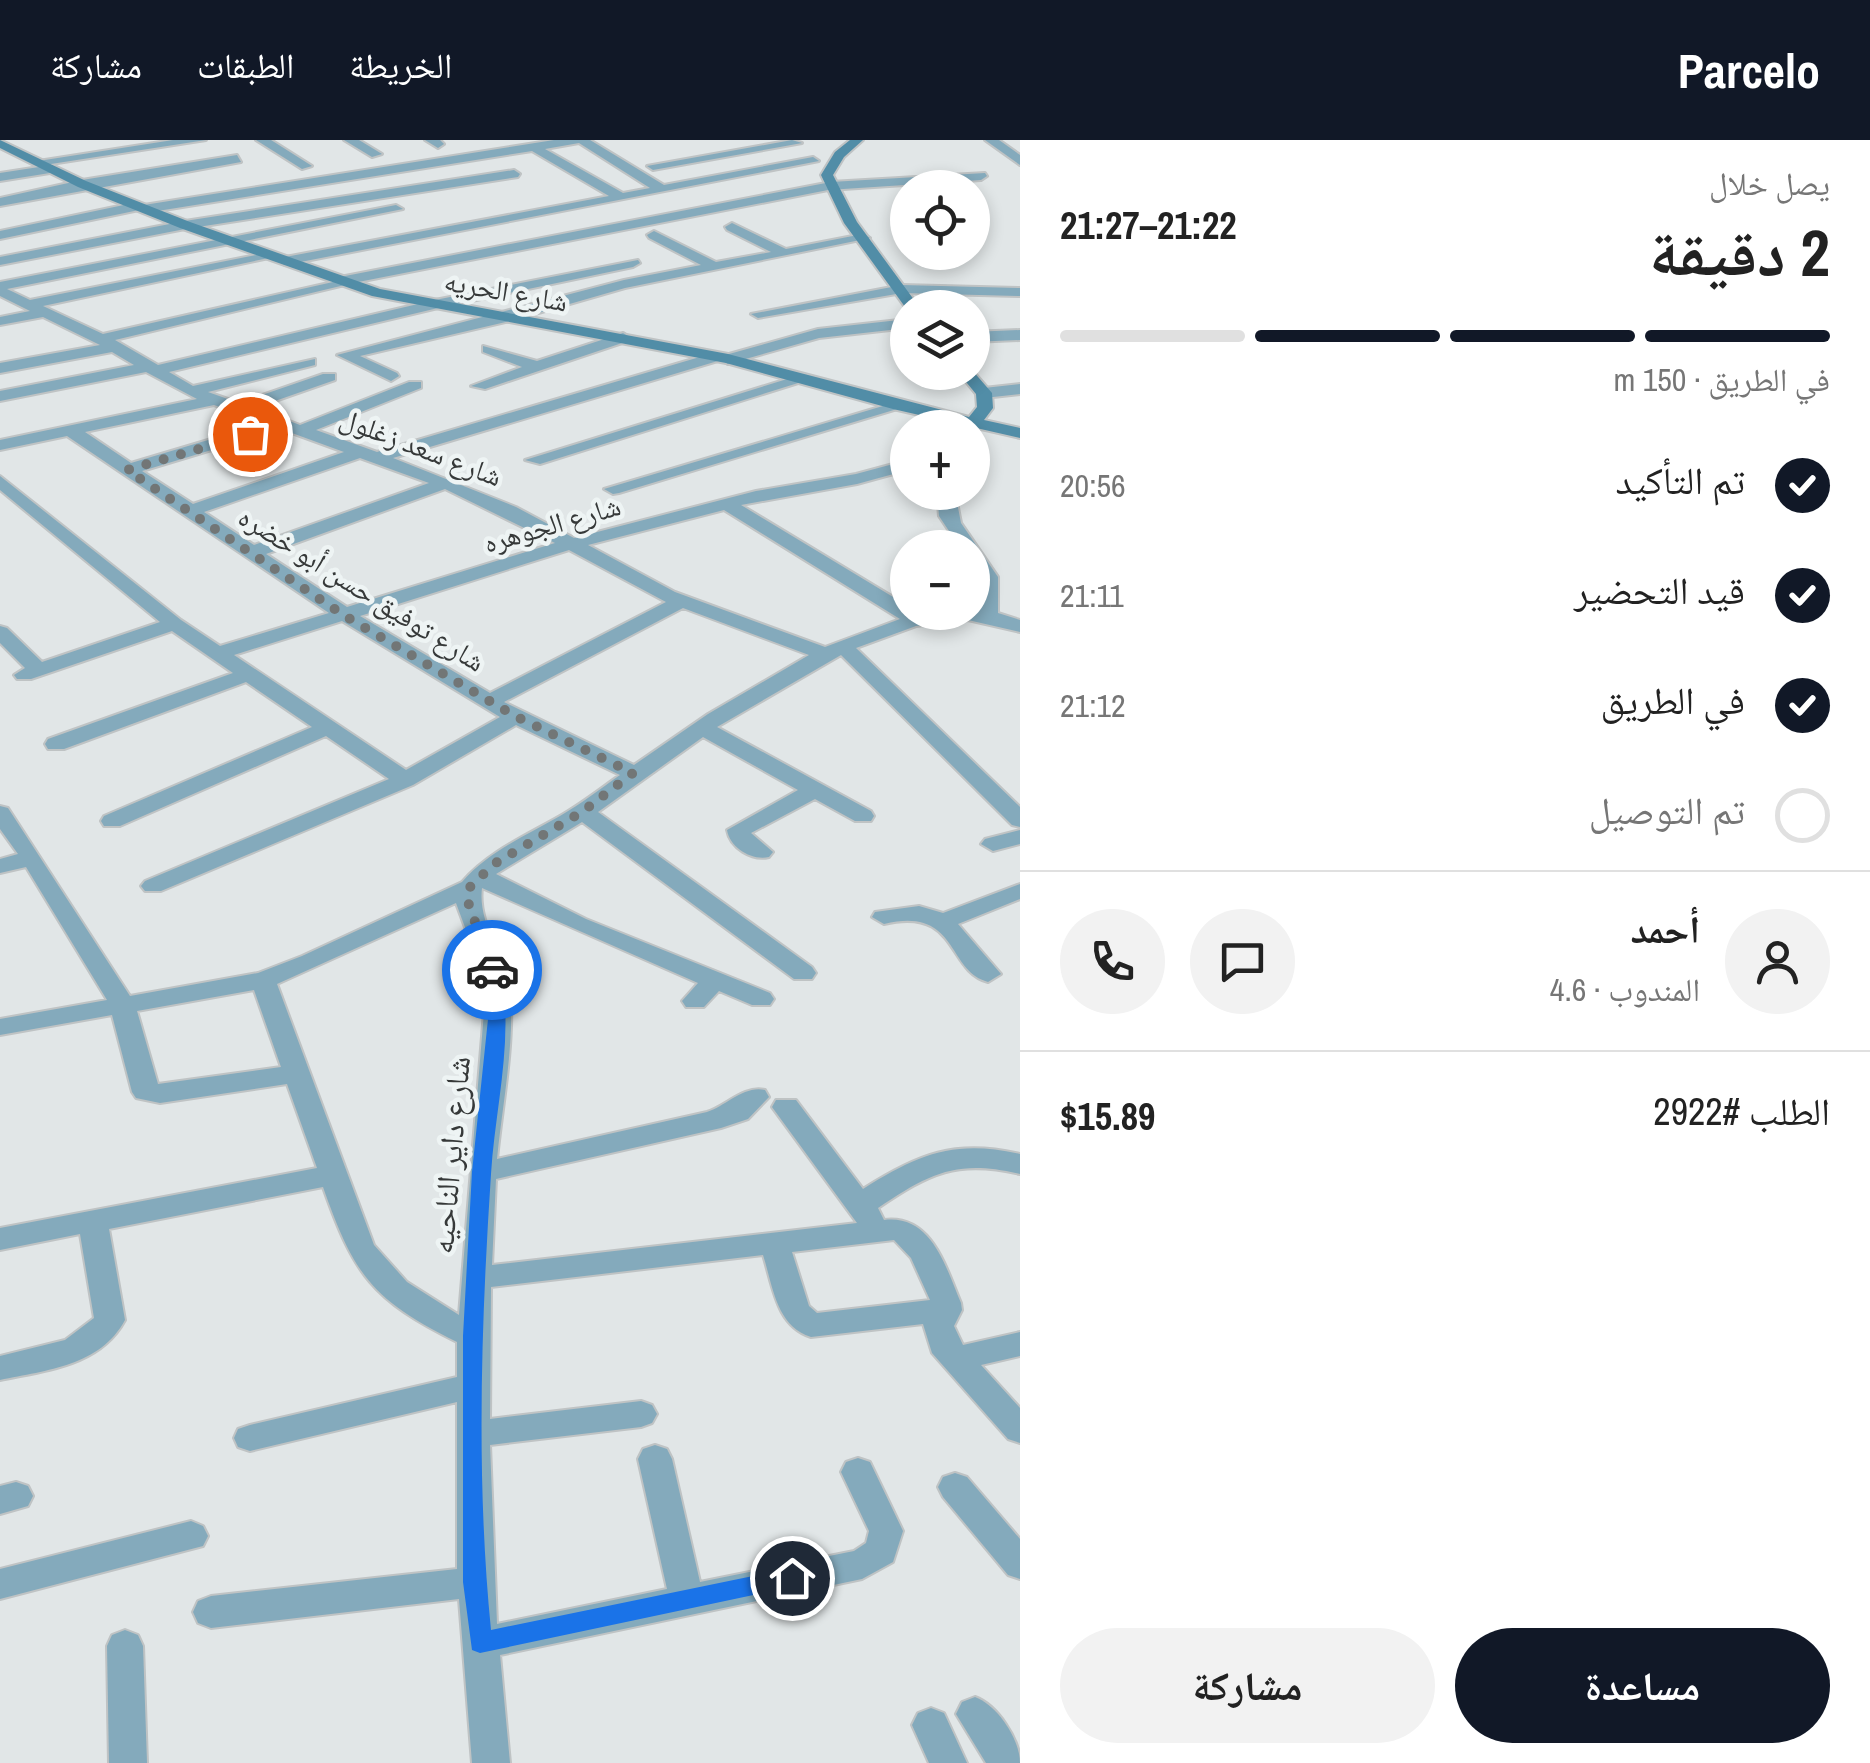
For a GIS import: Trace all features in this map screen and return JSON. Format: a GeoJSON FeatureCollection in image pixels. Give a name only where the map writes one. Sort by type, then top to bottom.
{"type":"FeatureCollection","features":[{"type":"Feature","properties":{"kind":"street"},"geometry":{"type":"LineString","coordinates":[[0,160],[38,162],[200,140]]}},
{"type":"Feature","properties":{"kind":"street"},"geometry":{"type":"LineString","coordinates":[[262,140],[306,166]]}},
{"type":"Feature","properties":{"kind":"street"},"geometry":{"type":"LineString","coordinates":[[350,140],[376,154]]}},
{"type":"Feature","properties":{"kind":"street"},"geometry":{"type":"LineString","coordinates":[[0,236],[141,207],[266,192],[580,140],[662,190]]}},
{"type":"Feature","properties":{"kind":"street"},"geometry":{"type":"LineString","coordinates":[[830,183],[839,155],[857,140]]}},
{"type":"Feature","properties":{"kind":"street"},"geometry":{"type":"LineString","coordinates":[[990,140],[1020,161]]}},
{"type":"Feature","properties":{"kind":"street"},"geometry":{"type":"LineString","coordinates":[[652,166],[794,142],[830,183],[863,238],[902,289]]}},
{"type":"Feature","properties":{"kind":"street","name":"شارع الحريه"},"geometry":{"type":"LineString","coordinates":[[0,144],[141,207],[343,282],[439,305],[722,358],[913,410]]}},
{"type":"Feature","properties":{"kind":"street"},"geometry":{"type":"LineString","coordinates":[[532,146],[620,198]]}},
{"type":"Feature","properties":{"kind":"street"},"geometry":{"type":"LineString","coordinates":[[0,202],[237,158]]}},
{"type":"Feature","properties":{"kind":"street"},"geometry":{"type":"LineString","coordinates":[[0,321],[40,308],[278,258],[813,161]]}},
{"type":"Feature","properties":{"kind":"street"},"geometry":{"type":"LineString","coordinates":[[0,177],[38,162]]}},
{"type":"Feature","properties":{"kind":"street"},"geometry":{"type":"LineString","coordinates":[[0,261],[187,225],[518,180],[0,288]]}},
{"type":"Feature","properties":{"kind":"street"},"geometry":{"type":"LineString","coordinates":[[0,368],[343,282],[830,183],[890,180]]}},
{"type":"Feature","properties":{"kind":"street"},"geometry":{"type":"LineString","coordinates":[[250,182],[266,192]]}},
{"type":"Feature","properties":{"kind":"street"},"geometry":{"type":"LineString","coordinates":[[183,183],[215,199]]}},
{"type":"Feature","properties":{"kind":"street"},"geometry":{"type":"LineString","coordinates":[[732,227],[782,252]]}},
{"type":"Feature","properties":{"kind":"street"},"geometry":{"type":"LineString","coordinates":[[654,235],[713,266]]}},
{"type":"Feature","properties":{"kind":"street"},"geometry":{"type":"LineString","coordinates":[[392,376],[345,354],[507,316],[565,298],[863,238]]}},
{"type":"Feature","properties":{"kind":"street"},"geometry":{"type":"LineString","coordinates":[[0,396],[149,369],[633,263]]}},
{"type":"Feature","properties":{"kind":"street","name":"شارع سعد زغلول"},"geometry":{"type":"LineString","coordinates":[[0,288],[192,391],[446,484],[682,601],[832,649]]}},
{"type":"Feature","properties":{"kind":"street"},"geometry":{"type":"LineString","coordinates":[[758,314],[902,289],[1020,292]]}},
{"type":"Feature","properties":{"kind":"street"},"geometry":{"type":"LineString","coordinates":[[990,307],[1020,305]]}},
{"type":"Feature","properties":{"kind":"street"},"geometry":{"type":"LineString","coordinates":[[188,512],[366,455],[722,358],[818,334],[890,324]]}},
{"type":"Feature","properties":{"kind":"street"},"geometry":{"type":"LineString","coordinates":[[990,336],[1020,335]]}},
{"type":"Feature","properties":{"kind":"street"},"geometry":{"type":"LineString","coordinates":[[479,386],[623,338]]}},
{"type":"Feature","properties":{"kind":"street"},"geometry":{"type":"LineString","coordinates":[[488,350],[538,367]]}},
{"type":"Feature","properties":{"kind":"street"},"geometry":{"type":"LineString","coordinates":[[192,391],[308,362]]}},
{"type":"Feature","properties":{"kind":"street"},"geometry":{"type":"LineString","coordinates":[[238,409],[329,377]]}},
{"type":"Feature","properties":{"kind":"street"},"geometry":{"type":"LineString","coordinates":[[534,460],[806,378]]}},
{"type":"Feature","properties":{"kind":"street"},"geometry":{"type":"LineString","coordinates":[[127,470],[290,427],[416,385]]}},
{"type":"Feature","properties":{"kind":"street"},"geometry":{"type":"LineString","coordinates":[[983,410],[984,392],[1020,390]]}},
{"type":"Feature","properties":{"kind":"street"},"geometry":{"type":"LineString","coordinates":[[0,446],[214,400]]}},
{"type":"Feature","properties":{"kind":"street"},"geometry":{"type":"LineString","coordinates":[[613,489],[899,406]]}},
{"type":"Feature","properties":{"kind":"street","name":"شارع الحريه"},"geometry":{"type":"LineString","coordinates":[[990,429],[1020,433]]}},
{"type":"Feature","properties":{"kind":"street","name":"شارع توفيق حسن أبو خضره"},"geometry":{"type":"LineString","coordinates":[[72,432],[345,616],[515,716],[633,773]]}},
{"type":"Feature","properties":{"kind":"street","name":"شارع الجوهره"},"geometry":{"type":"LineString","coordinates":[[216,654],[571,544],[726,504],[890,469]]}},
{"type":"Feature","properties":{"kind":"street"},"geometry":{"type":"LineString","coordinates":[[0,481],[174,624],[404,780]]}},
{"type":"Feature","properties":{"kind":"street"},"geometry":{"type":"LineString","coordinates":[[250,552],[446,484]]}},
{"type":"Feature","properties":{"kind":"street"},"geometry":{"type":"LineString","coordinates":[[726,504],[890,605]]}},
{"type":"Feature","properties":{"kind":"street"},"geometry":{"type":"LineString","coordinates":[[490,702],[682,601]]}},
{"type":"Feature","properties":{"kind":"street"},"geometry":{"type":"LineString","coordinates":[[990,617],[1020,626]]}},
{"type":"Feature","properties":{"kind":"street"},"geometry":{"type":"LineString","coordinates":[[0,632],[32,672],[174,624]]}},
{"type":"Feature","properties":{"kind":"street"},"geometry":{"type":"LineString","coordinates":[[0,1027],[264,980],[311,962],[474,881],[702,728],[832,649],[893,630]]}},
{"type":"Feature","properties":{"kind":"street"},"geometry":{"type":"LineString","coordinates":[[832,649],[1020,820]]}},
{"type":"Feature","properties":{"kind":"street"},"geometry":{"type":"LineString","coordinates":[[56,744],[246,676]]}},
{"type":"Feature","properties":{"kind":"street"},"geometry":{"type":"LineString","coordinates":[[153,886],[235,855],[404,780],[515,716]]}},
{"type":"Feature","properties":{"kind":"street"},"geometry":{"type":"LineString","coordinates":[[702,728],[863,816]]}},
{"type":"Feature","properties":{"kind":"street"},"geometry":{"type":"LineString","coordinates":[[112,821],[326,729]]}},
{"type":"Feature","properties":{"kind":"street"},"geometry":{"type":"LineString","coordinates":[[761,852],[740,838],[739,830],[815,790]]}},
{"type":"Feature","properties":{"kind":"street"},"geometry":{"type":"LineString","coordinates":[[582,812],[803,972]]}},
{"type":"Feature","properties":{"kind":"street"},"geometry":{"type":"LineString","coordinates":[[0,813],[122,1003],[146,1092],[160,1094],[298,1074]]}},
{"type":"Feature","properties":{"kind":"street"},"geometry":{"type":"LineString","coordinates":[[992,844],[1020,837]]}},
{"type":"Feature","properties":{"kind":"street"},"geometry":{"type":"LineString","coordinates":[[0,866],[32,858]]}},
{"type":"Feature","properties":{"kind":"street"},"geometry":{"type":"LineString","coordinates":[[474,881],[761,999]]}},
{"type":"Feature","properties":{"kind":"street","name":"شارع داير الناحيه"},"geometry":{"type":"LineString","coordinates":[[474,881],[468,902],[489,957],[498,1000],[482,1172],[473,1336],[475,1582],[491,1763]]}},
{"type":"Feature","properties":{"kind":"street"},"geometry":{"type":"LineString","coordinates":[[942,922],[1020,890]]}},
{"type":"Feature","properties":{"kind":"street"},"geometry":{"type":"LineString","coordinates":[[884,917],[916,910],[942,922],[988,974]]}},
{"type":"Feature","properties":{"kind":"street"},"geometry":{"type":"LineString","coordinates":[[264,980],[360,1249],[377,1274],[406,1299],[473,1336]]}},
{"type":"Feature","properties":{"kind":"street"},"geometry":{"type":"LineString","coordinates":[[695,1001],[715,980]]}},
{"type":"Feature","properties":{"kind":"street"},"geometry":{"type":"LineString","coordinates":[[482,1172],[711,1120],[738,1112],[755,1096]]}},
{"type":"Feature","properties":{"kind":"street"},"geometry":{"type":"LineString","coordinates":[[786,1107],[859,1206],[887,1230],[918,1242],[946,1310]]}},
{"type":"Feature","properties":{"kind":"street"},"geometry":{"type":"LineString","coordinates":[[859,1206],[925,1164],[941,1159],[957,1155],[993,1156],[1020,1164]]}},
{"type":"Feature","properties":{"kind":"street"},"geometry":{"type":"LineString","coordinates":[[0,1240],[334,1175]]}},
{"type":"Feature","properties":{"kind":"street"},"geometry":{"type":"LineString","coordinates":[[0,1368],[73,1350],[104,1333],[110,1320],[93,1222]]}},
{"type":"Feature","properties":{"kind":"street"},"geometry":{"type":"LineString","coordinates":[[476,1278],[887,1230]]}},
{"type":"Feature","properties":{"kind":"street"},"geometry":{"type":"LineString","coordinates":[[774,1246],[796,1312],[811,1325],[946,1310]]}},
{"type":"Feature","properties":{"kind":"street"},"geometry":{"type":"LineString","coordinates":[[946,1310],[938,1322],[938,1333],[956,1359],[1020,1430]]}},
{"type":"Feature","properties":{"kind":"street"},"geometry":{"type":"LineString","coordinates":[[956,1359],[1020,1344]]}},
{"type":"Feature","properties":{"kind":"street"},"geometry":{"type":"LineString","coordinates":[[250,1438],[473,1386]]}},
{"type":"Feature","properties":{"kind":"street"},"geometry":{"type":"LineString","coordinates":[[474,1434],[641,1414]]}},
{"type":"Feature","properties":{"kind":"street"},"geometry":{"type":"LineString","coordinates":[[655,1459],[687,1600]]}},
{"type":"Feature","properties":{"kind":"street"},"geometry":{"type":"LineString","coordinates":[[480,1643],[862,1564],[881,1552],[886,1532],[858,1472]]}},
{"type":"Feature","properties":{"kind":"street"},"geometry":{"type":"LineString","coordinates":[[954,1487],[1020,1564]]}},
{"type":"Feature","properties":{"kind":"street"},"geometry":{"type":"LineString","coordinates":[[0,1584],[190,1536]]}},
{"type":"Feature","properties":{"kind":"street"},"geometry":{"type":"LineString","coordinates":[[211,1612],[475,1582]]}},
{"type":"Feature","properties":{"kind":"street"},"geometry":{"type":"LineString","coordinates":[[125,1646],[128,1763]]}},
{"type":"Feature","properties":{"kind":"street"},"geometry":{"type":"LineString","coordinates":[[975,1714],[1008,1763]]}},
{"type":"Feature","properties":{"kind":"street"},"geometry":{"type":"LineString","coordinates":[[931,1725],[948,1763]]}},
{"type":"Feature","properties":{"kind":"way so far"},"geometry":{"type":"LineString","coordinates":[[250,434],[127,470],[345,616],[515,716],[633,773],[582,812],[494,864],[470,887],[468,902],[492,970]]}},
{"type":"Feature","properties":{"kind":"route"},"geometry":{"type":"LineString","coordinates":[[492,970],[498,1000],[482,1172],[473,1336],[475,1582],[480,1643],[792,1578]]}}]}
